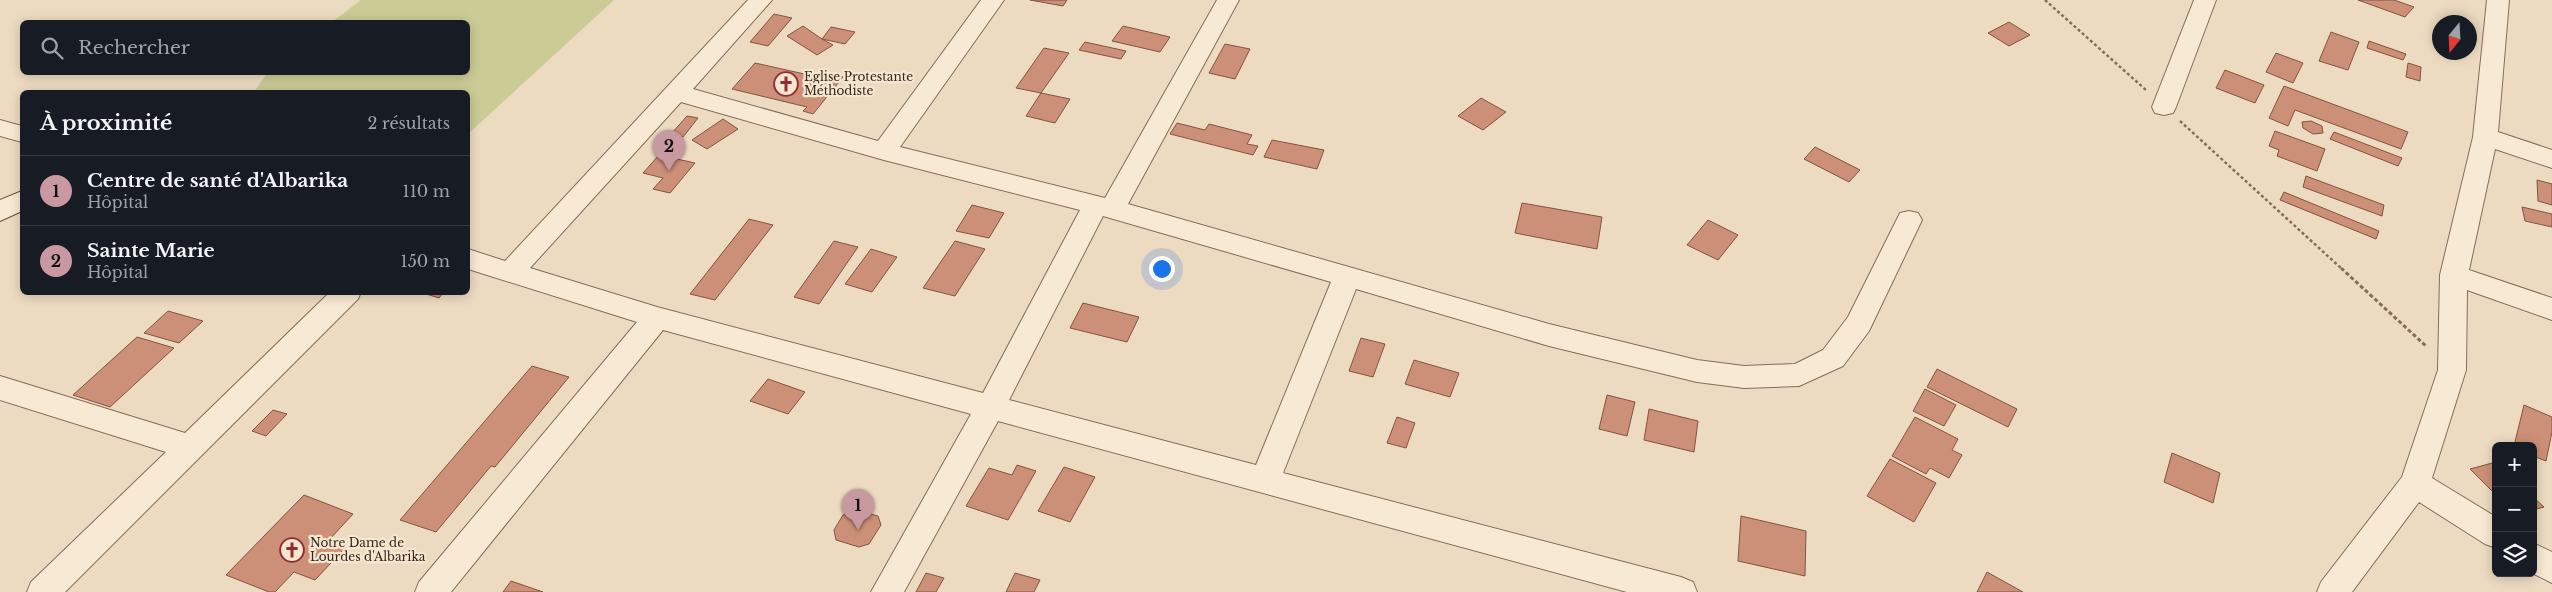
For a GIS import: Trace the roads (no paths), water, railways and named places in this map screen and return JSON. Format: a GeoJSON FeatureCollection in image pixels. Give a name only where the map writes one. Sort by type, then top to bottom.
{"type":"FeatureCollection","features":[{"type":"Feature","properties":{"kind":"street"},"geometry":{"type":"LineString","coordinates":[[511,272],[761,0]]}},
{"type":"Feature","properties":{"kind":"street"},"geometry":{"type":"LineString","coordinates":[[884,151],[993,0]]}},
{"type":"Feature","properties":{"kind":"street"},"geometry":{"type":"LineString","coordinates":[[887,592],[1103,207],[1228,0]]}},
{"type":"Feature","properties":{"kind":"street"},"geometry":{"type":"LineString","coordinates":[[2164,107],[2204,0]]}},
{"type":"Feature","properties":{"kind":"street"},"geometry":{"type":"LineString","coordinates":[[2332,592],[2415,483],[2452,370],[2454,275],[2485,138],[2498,0]]}},
{"type":"Feature","properties":{"kind":"street"},"geometry":{"type":"LineString","coordinates":[[676,92],[884,151],[1103,207],[1549,335],[1697,371],[1744,377],[1799,375],[1834,358],[1859,323],[1909,220]]}},
{"type":"Feature","properties":{"kind":"street"},"geometry":{"type":"LineString","coordinates":[[0,128],[20,133]]}},
{"type":"Feature","properties":{"kind":"street"},"geometry":{"type":"LineString","coordinates":[[2485,138],[2552,159]]}},
{"type":"Feature","properties":{"kind":"street"},"geometry":{"type":"LineString","coordinates":[[0,212],[20,201]]}},
{"type":"Feature","properties":{"kind":"street"},"geometry":{"type":"LineString","coordinates":[[470,260],[657,318],[992,406],[1264,482],[1682,592]]}},
{"type":"Feature","properties":{"kind":"street"},"geometry":{"type":"LineString","coordinates":[[2454,275],[2552,309]]}},
{"type":"Feature","properties":{"kind":"street"},"geometry":{"type":"LineString","coordinates":[[1264,482],[1346,277]]}},
{"type":"Feature","properties":{"kind":"street"},"geometry":{"type":"LineString","coordinates":[[43,592],[345,295]]}},
{"type":"Feature","properties":{"kind":"street"},"geometry":{"type":"LineString","coordinates":[[431,592],[657,318]]}},
{"type":"Feature","properties":{"kind":"street"},"geometry":{"type":"LineString","coordinates":[[0,388],[190,447]]}},
{"type":"Feature","properties":{"kind":"street"},"geometry":{"type":"LineString","coordinates":[[2415,483],[2493,532]]}},
{"type":"Feature","properties":{"kind":"street"},"geometry":{"type":"LineString","coordinates":[[2537,560],[2552,569]]}},
{"type":"Feature","properties":{"kind":"place","name":"Eglise Protestante Méthodiste"},"geometry":{"type":"Point","coordinates":[786,84]}},
{"type":"Feature","properties":{"kind":"place","name":"Sainte Marie"},"geometry":{"type":"Point","coordinates":[669,171]}},
{"type":"Feature","properties":{"kind":"place","name":"Centre de santé d'Albarika"},"geometry":{"type":"Point","coordinates":[858,530]}},
{"type":"Feature","properties":{"kind":"place","name":"Notre Dame de Lourdes d'Albarika"},"geometry":{"type":"Point","coordinates":[292,550]}}]}
